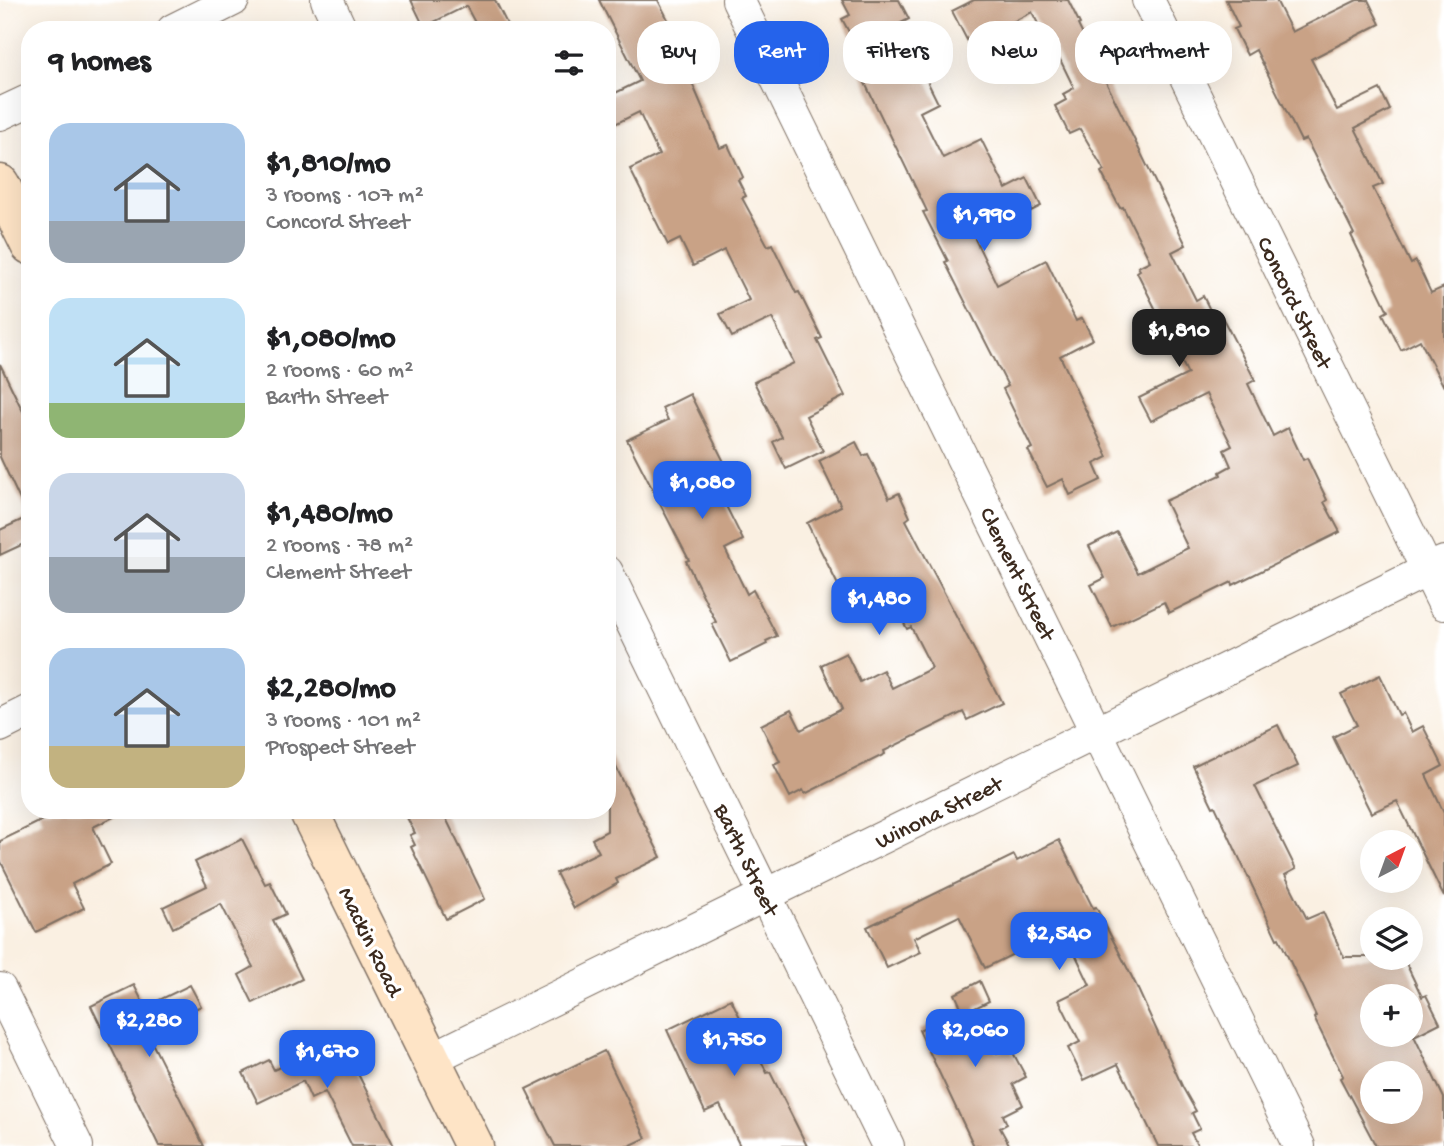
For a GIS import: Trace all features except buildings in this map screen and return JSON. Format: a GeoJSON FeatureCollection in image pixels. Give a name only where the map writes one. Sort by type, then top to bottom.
{"type":"FeatureCollection","features":[{"type":"Feature","properties":{"kind":"street"},"geometry":{"type":"LineString","coordinates":[[191,21],[233,0]]}},
{"type":"Feature","properties":{"kind":"street"},"geometry":{"type":"LineString","coordinates":[[327,0],[337,21]]}},
{"type":"Feature","properties":{"kind":"street","name":"Clement Street"},"geometry":{"type":"LineString","coordinates":[[738,0],[1299,1146]]}},
{"type":"Feature","properties":{"kind":"street","name":"Concord Street"},"geometry":{"type":"LineString","coordinates":[[1149,0],[1436,566],[1444,604]]}},
{"type":"Feature","properties":{"kind":"street"},"geometry":{"type":"LineString","coordinates":[[0,114],[21,104]]}},
{"type":"Feature","properties":{"kind":"street"},"geometry":{"type":"LineString","coordinates":[[0,184],[21,227]]}},
{"type":"Feature","properties":{"kind":"street","name":"Winona Street"},"geometry":{"type":"LineString","coordinates":[[431,1059],[1436,566]]}},
{"type":"Feature","properties":{"kind":"street","name":"Barth Street"},"geometry":{"type":"LineString","coordinates":[[616,590],[888,1146]]}},
{"type":"Feature","properties":{"kind":"street"},"geometry":{"type":"LineString","coordinates":[[0,726],[21,716]]}},
{"type":"Feature","properties":{"kind":"street","name":"Mackin Road"},"geometry":{"type":"LineString","coordinates":[[312,819],[474,1146]]}},
{"type":"Feature","properties":{"kind":"street"},"geometry":{"type":"LineString","coordinates":[[0,989],[77,1146]]}}]}
